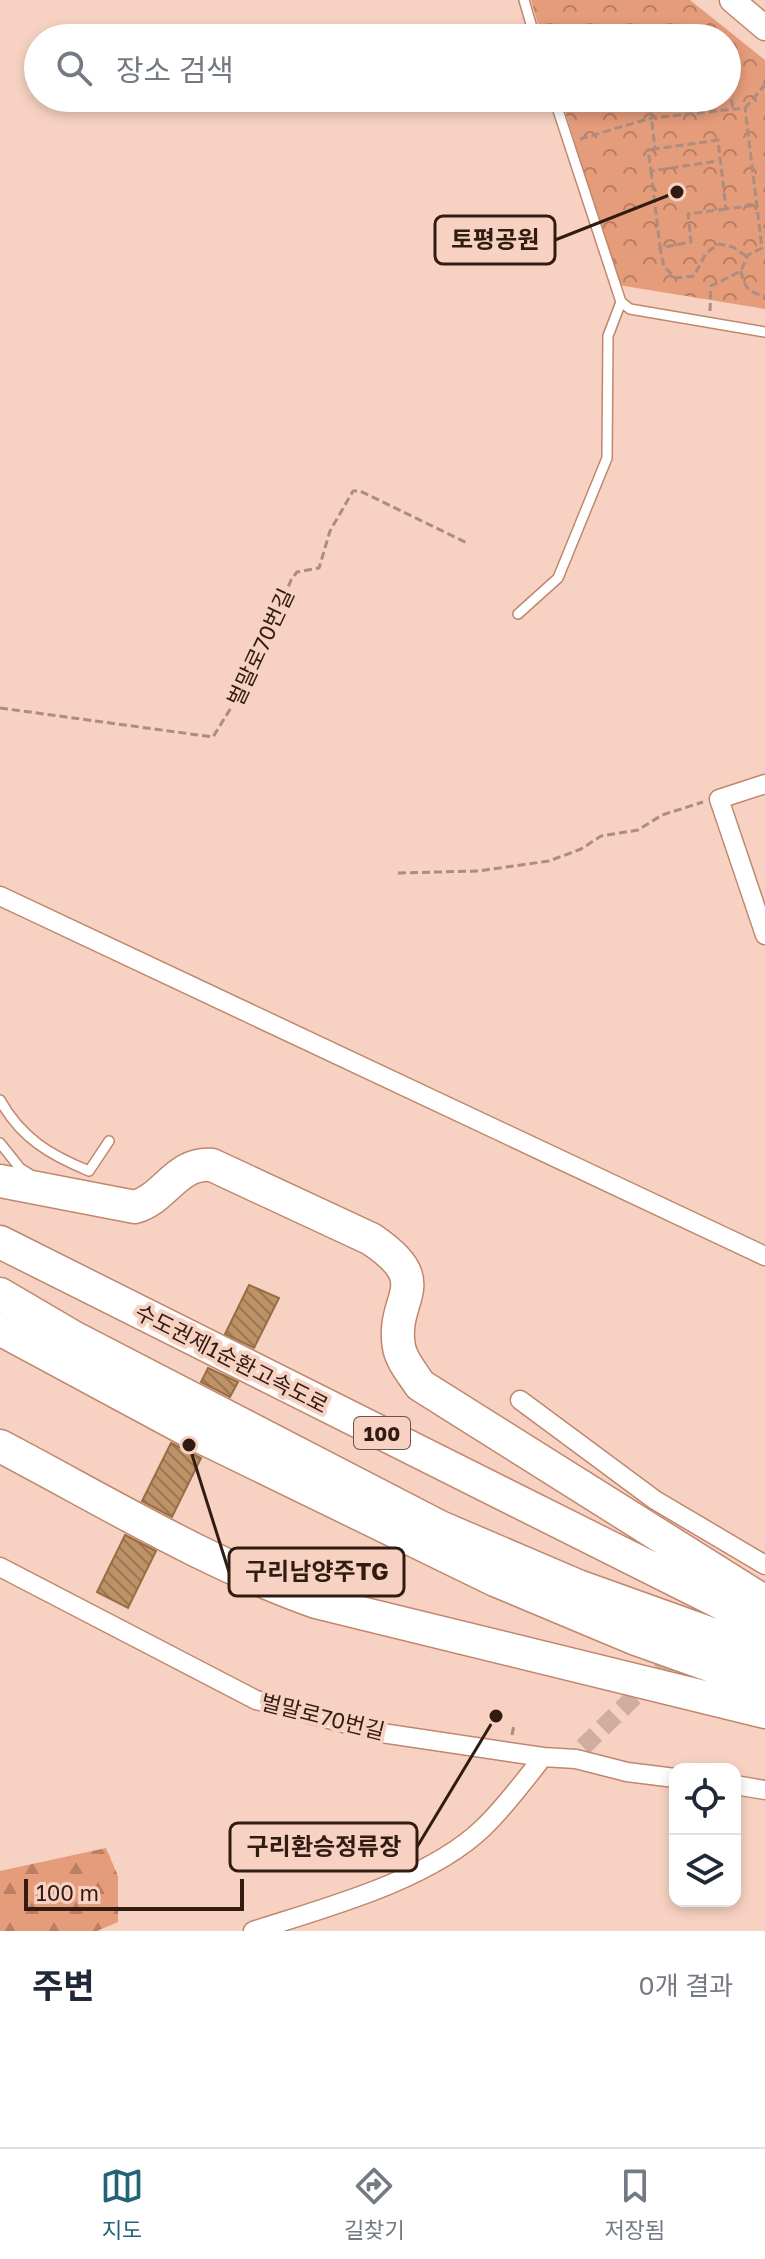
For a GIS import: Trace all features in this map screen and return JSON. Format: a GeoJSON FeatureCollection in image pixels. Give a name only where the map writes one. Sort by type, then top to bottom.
{"type":"FeatureCollection","features":[{"type":"Feature","properties":{"kind":"highway"},"geometry":{"type":"LineString","coordinates":[[0,1181],[135,1207],[148,1203],[169,1180],[195,1164],[212,1165],[371,1239],[390,1252],[403,1267],[408,1296],[398,1332],[399,1350],[420,1385],[762,1578]]}},
{"type":"Feature","properties":{"kind":"highway","name":"수도권제1순환고속도로"},"geometry":{"type":"LineString","coordinates":[[0,1242],[765,1625]]}},
{"type":"Feature","properties":{"kind":"highway","name":"100"},"geometry":{"type":"LineString","coordinates":[[0,1294],[75,1338],[440,1527],[578,1586],[765,1653]]}},
{"type":"Feature","properties":{"kind":"highway"},"geometry":{"type":"LineString","coordinates":[[0,1329],[94,1382],[428,1549],[556,1608],[765,1685]]}},
{"type":"Feature","properties":{"kind":"highway"},"geometry":{"type":"LineString","coordinates":[[0,1446],[161,1530],[285,1591],[316,1602],[765,1712]]}},
{"type":"Feature","properties":{"kind":"street"},"geometry":{"type":"LineString","coordinates":[[732,0],[765,28]]}},
{"type":"Feature","properties":{"kind":"street"},"geometry":{"type":"LineString","coordinates":[[765,784],[719,799],[765,935]]}},
{"type":"Feature","properties":{"kind":"street"},"geometry":{"type":"LineString","coordinates":[[0,896],[765,1256]]}},
{"type":"Feature","properties":{"kind":"street"},"geometry":{"type":"LineString","coordinates":[[520,1400],[762,1578]]}},
{"type":"Feature","properties":{"kind":"street","name":"벌말로70번길"},"geometry":{"type":"LineString","coordinates":[[0,1567],[256,1700],[382,1733],[543,1757],[580,1753],[627,1772],[669,1777]]}},
{"type":"Feature","properties":{"kind":"street"},"geometry":{"type":"LineString","coordinates":[[253,1931],[376,1892],[453,1850],[482,1829],[543,1757]]}},
{"type":"Feature","properties":{"kind":"street"},"geometry":{"type":"LineString","coordinates":[[741,1786],[765,1790]]}},
{"type":"Feature","properties":{"kind":"lane"},"geometry":{"type":"LineString","coordinates":[[524,0],[531,24]]}},
{"type":"Feature","properties":{"kind":"lane"},"geometry":{"type":"LineString","coordinates":[[558,112],[621,302],[630,309],[765,332]]}},
{"type":"Feature","properties":{"kind":"lane"},"geometry":{"type":"LineString","coordinates":[[518,614],[558,578],[607,458],[608,336],[621,302]]}},
{"type":"Feature","properties":{"kind":"lane"},"geometry":{"type":"LineString","coordinates":[[0,1100],[11,1120],[28,1138],[51,1155],[89,1171],[109,1141]]}},
{"type":"Feature","properties":{"kind":"lane"},"geometry":{"type":"LineString","coordinates":[[0,1143],[20,1168],[60,1193]]}},
{"type":"Feature","properties":{"kind":"path"},"geometry":{"type":"LineString","coordinates":[[741,108],[745,108],[765,85]]}},
{"type":"Feature","properties":{"kind":"path"},"geometry":{"type":"LineString","coordinates":[[745,108],[762,248],[747,257],[741,271],[743,284],[751,293],[765,296]]}},
{"type":"Feature","properties":{"kind":"path"},"geometry":{"type":"LineString","coordinates":[[650,112],[655,149]]}},
{"type":"Feature","properties":{"kind":"path"},"geometry":{"type":"LineString","coordinates":[[568,143],[651,118],[706,112]]}},
{"type":"Feature","properties":{"kind":"path"},"geometry":{"type":"LineString","coordinates":[[726,209],[718,140],[648,150],[664,267],[676,278],[694,276],[706,253],[719,244],[733,247],[747,257]]}},
{"type":"Feature","properties":{"kind":"path"},"geometry":{"type":"LineString","coordinates":[[651,171],[720,161]]}},
{"type":"Feature","properties":{"kind":"path"},"geometry":{"type":"LineString","coordinates":[[660,248],[691,242],[688,214],[756,205]]}},
{"type":"Feature","properties":{"kind":"path"},"geometry":{"type":"LineString","coordinates":[[709,322],[711,286],[741,271]]}},
{"type":"Feature","properties":{"kind":"path","name":"벌말로70번길"},"geometry":{"type":"LineString","coordinates":[[0,708],[213,737],[253,672],[291,580],[297,572],[316,570],[321,565],[330,531],[353,491],[360,491],[467,543]]}},
{"type":"Feature","properties":{"kind":"path"},"geometry":{"type":"LineString","coordinates":[[398,873],[478,871],[549,861],[581,849],[601,836],[638,830],[689,805],[719,799]]}},
{"type":"Feature","properties":{"kind":"green space"},"geometry":{"type":"Polygon","coordinates":[[[531,0],[690,0],[720,24],[538,24],[531,0]]]}},
{"type":"Feature","properties":{"kind":"green space"},"geometry":{"type":"Polygon","coordinates":[[[741,41],[765,60],[765,309],[618,285],[565,112],[741,112],[741,41]]]}},
{"type":"Feature","properties":{"kind":"green space"},"geometry":{"type":"Polygon","coordinates":[[[106,1848],[118,1876],[118,1922],[97,1931],[0,1931],[0,1871],[106,1848]]]}},
{"type":"Feature","properties":{"kind":"building"},"geometry":{"type":"Polygon","coordinates":[[[249,1285],[279,1298],[254,1348],[225,1334],[249,1285]]]}},
{"type":"Feature","properties":{"kind":"building"},"geometry":{"type":"Polygon","coordinates":[[[208,1368],[238,1382],[230,1397],[201,1382],[208,1368]]]}},
{"type":"Feature","properties":{"kind":"building"},"geometry":{"type":"Polygon","coordinates":[[[171,1443],[201,1458],[172,1517],[142,1501],[171,1443]]]}},
{"type":"Feature","properties":{"kind":"building"},"geometry":{"type":"Polygon","coordinates":[[[125,1535],[156,1551],[128,1608],[97,1592],[125,1535]]]}},
{"type":"Feature","properties":{"kind":"tunnel"},"geometry":{"type":"LineString","coordinates":[[583,1747],[681,1651]]}},
{"type":"Feature","properties":{"kind":"place","name":"토평공원"},"geometry":{"type":"Point","coordinates":[677,192]}},
{"type":"Feature","properties":{"kind":"place","name":"구리남양주TG"},"geometry":{"type":"Point","coordinates":[189,1445]}},
{"type":"Feature","properties":{"kind":"place","name":"구리환승정류장"},"geometry":{"type":"Point","coordinates":[496,1716]}}]}
